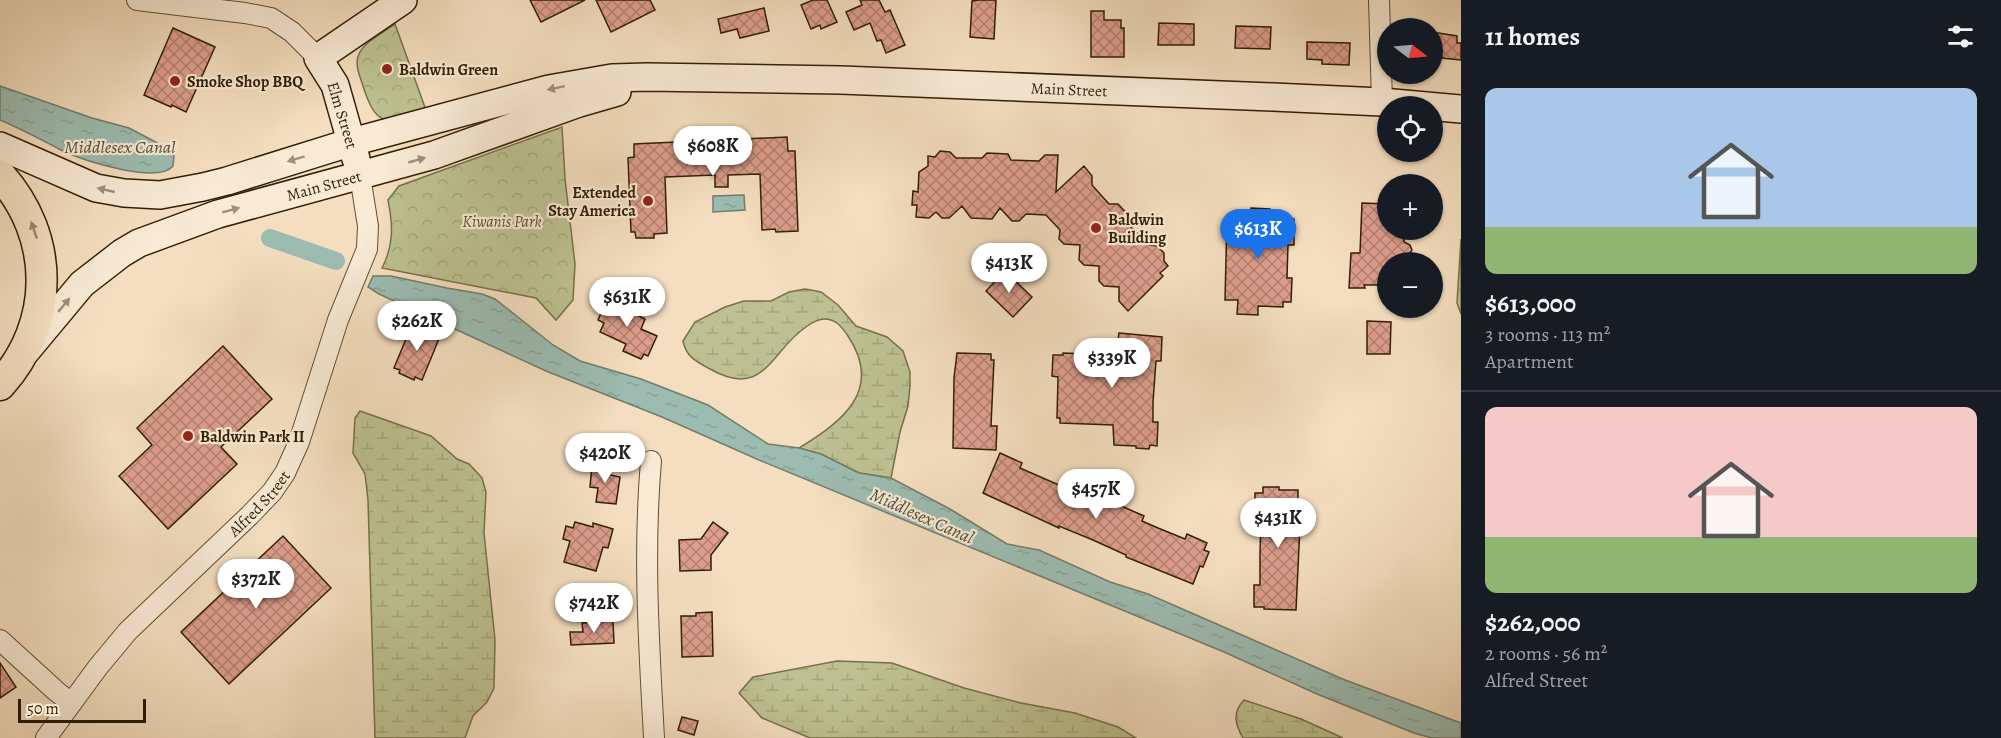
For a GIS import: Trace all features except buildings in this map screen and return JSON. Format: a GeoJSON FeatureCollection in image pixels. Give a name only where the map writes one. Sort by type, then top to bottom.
{"type":"FeatureCollection","features":[{"type":"Feature","properties":{"kind":"main road"},"geometry":{"type":"LineString","coordinates":[[318,58],[403,0]]}},
{"type":"Feature","properties":{"kind":"main road","name":"Elm Street"},"geometry":{"type":"LineString","coordinates":[[318,58],[335,85],[360,176]]}},
{"type":"Feature","properties":{"kind":"main road","name":"Main Street"},"geometry":{"type":"LineString","coordinates":[[0,146],[96,188],[124,194],[160,195],[227,181],[352,142],[510,99],[569,85],[629,77],[830,80],[1377,102]]}},
{"type":"Feature","properties":{"kind":"main road","name":"Main Street"},"geometry":{"type":"LineString","coordinates":[[7,376],[82,285],[101,268],[139,243],[218,214],[434,155],[579,103],[676,78]]}},
{"type":"Feature","properties":{"kind":"main road","name":"Main Street"},"geometry":{"type":"LineString","coordinates":[[1443,107],[1461,109]]}},
{"type":"Feature","properties":{"kind":"main road"},"geometry":{"type":"LineString","coordinates":[[0,175],[15,192],[28,214],[42,265],[42,288],[37,312],[25,346],[7,376]]}},
{"type":"Feature","properties":{"kind":"street","name":"Elm Street"},"geometry":{"type":"LineString","coordinates":[[137,0],[271,18],[292,32],[318,58]]}},
{"type":"Feature","properties":{"kind":"street"},"geometry":{"type":"LineString","coordinates":[[1379,0],[1382,96]]}},
{"type":"Feature","properties":{"kind":"street","name":"Alfred Street"},"geometry":{"type":"LineString","coordinates":[[46,738],[128,631],[250,515],[272,492],[285,473],[299,442],[338,320],[367,249],[368,226],[360,176]]}},
{"type":"Feature","properties":{"kind":"street"},"geometry":{"type":"LineString","coordinates":[[651,461],[647,526],[647,610],[654,738]]}},
{"type":"Feature","properties":{"kind":"street"},"geometry":{"type":"LineString","coordinates":[[0,640],[71,703]]}},
{"type":"Feature","properties":{"kind":"green space"},"geometry":{"type":"Polygon","coordinates":[[[395,24],[427,113],[393,120],[379,116],[373,110],[363,86],[357,62],[365,45],[395,24]]]}},
{"type":"Feature","properties":{"kind":"green space","name":"Kiwanis Park"},"geometry":{"type":"Polygon","coordinates":[[[562,127],[565,179],[575,264],[573,300],[556,320],[536,298],[382,268],[389,251],[391,235],[388,200],[399,186],[562,127]]]}},
{"type":"Feature","properties":{"kind":"green space"},"geometry":{"type":"Polygon","coordinates":[[[1461,239],[1461,314],[1457,303],[1461,239]]]}},
{"type":"Feature","properties":{"kind":"green space"},"geometry":{"type":"Polygon","coordinates":[[[805,289],[821,292],[838,305],[856,326],[887,337],[903,351],[910,372],[910,386],[908,406],[900,432],[891,478],[859,473],[821,454],[799,448],[830,427],[843,415],[853,403],[860,388],[862,373],[858,355],[846,333],[835,322],[823,319],[812,323],[794,337],[765,369],[755,376],[743,379],[728,377],[705,366],[693,358],[684,347],[683,341],[695,322],[725,307],[744,301],[771,301],[789,292],[805,289]]]}},
{"type":"Feature","properties":{"kind":"green space"},"geometry":{"type":"Polygon","coordinates":[[[360,411],[431,436],[457,459],[469,464],[482,478],[486,492],[484,533],[495,640],[494,688],[487,702],[473,716],[465,738],[375,738],[368,500],[365,474],[353,453],[355,418],[360,411]]]}},
{"type":"Feature","properties":{"kind":"green space"},"geometry":{"type":"Polygon","coordinates":[[[837,661],[892,663],[964,688],[1021,703],[1075,713],[1118,727],[1136,738],[810,738],[762,718],[739,693],[753,677],[837,661]]]}},
{"type":"Feature","properties":{"kind":"green space"},"geometry":{"type":"Polygon","coordinates":[[[1244,700],[1301,719],[1343,738],[1243,738],[1238,728],[1236,714],[1244,700]]]}},
{"type":"Feature","properties":{"kind":"water","name":"Middlesex Canal"},"geometry":{"type":"Polygon","coordinates":[[[0,86],[92,118],[129,128],[171,150],[174,156],[173,166],[164,171],[152,173],[136,172],[102,165],[63,151],[0,120],[0,86]]]}},
{"type":"Feature","properties":{"kind":"water"},"geometry":{"type":"Polygon","coordinates":[[[744,195],[745,210],[713,212],[713,196],[744,195]]]}},
{"type":"Feature","properties":{"kind":"water","name":"Middlesex Canal"},"geometry":{"type":"Polygon","coordinates":[[[373,276],[391,276],[482,294],[495,299],[553,345],[580,361],[641,379],[708,405],[768,444],[799,448],[821,454],[859,473],[891,478],[950,509],[1007,544],[1039,550],[1110,582],[1148,594],[1345,680],[1461,723],[1461,738],[1432,738],[1414,733],[759,460],[662,417],[546,371],[379,294],[368,287],[373,276]]]}},
{"type":"Feature","properties":{"kind":"waterway","name":"Middlesex Canal"},"geometry":{"type":"LineString","coordinates":[[270,238],[336,261]]}},
{"type":"Feature","properties":{"kind":"place","name":"Baldwin Green"},"geometry":{"type":"Point","coordinates":[387,69]}},
{"type":"Feature","properties":{"kind":"place","name":"Smoke Shop BBQ"},"geometry":{"type":"Point","coordinates":[175,81]}},
{"type":"Feature","properties":{"kind":"place","name":"Extended Stay America"},"geometry":{"type":"Point","coordinates":[648,201]}},
{"type":"Feature","properties":{"kind":"place","name":"Baldwin Building"},"geometry":{"type":"Point","coordinates":[1096,228]}},
{"type":"Feature","properties":{"kind":"place","name":"Baldwin Park II"},"geometry":{"type":"Point","coordinates":[188,436]}}]}
